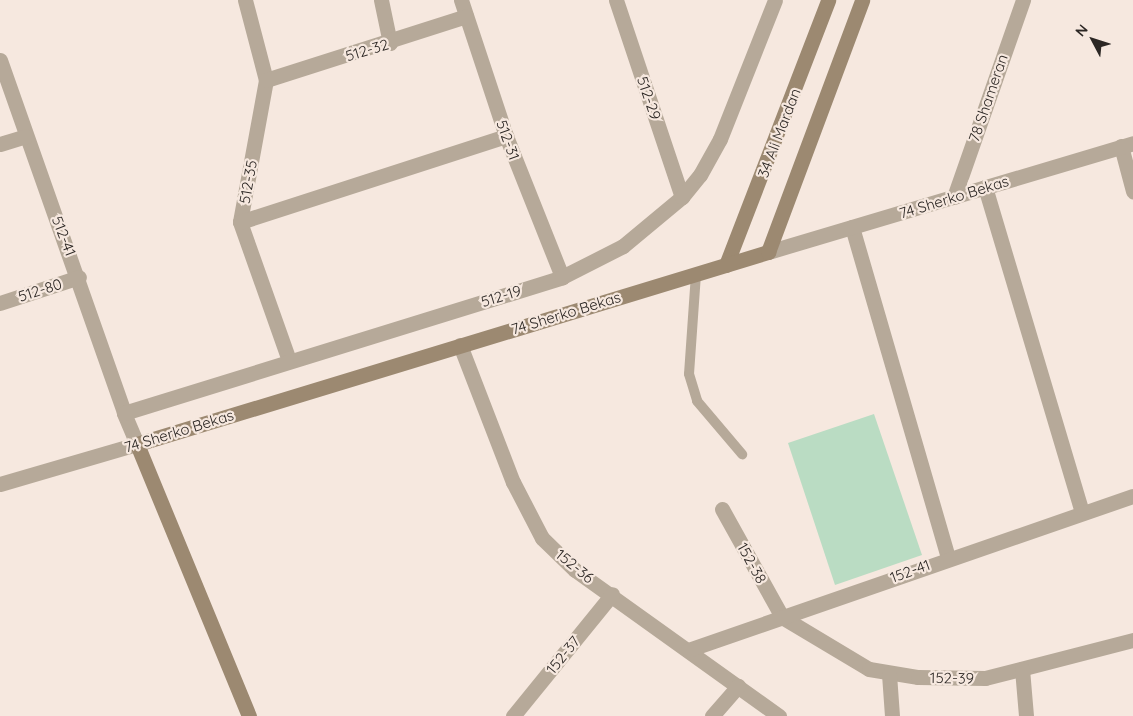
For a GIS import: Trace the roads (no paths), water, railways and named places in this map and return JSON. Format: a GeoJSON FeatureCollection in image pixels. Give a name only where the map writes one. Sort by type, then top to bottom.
{"type":"FeatureCollection","features":[{"type":"Feature","properties":{"kind":"main road","name":"34 Ali Mardan"},"geometry":{"type":"LineString","coordinates":[[726,265],[828,0]]}},
{"type":"Feature","properties":{"kind":"main road","name":"34 Ali Mardan"},"geometry":{"type":"LineString","coordinates":[[768,252],[862,0]]}},
{"type":"Feature","properties":{"kind":"main road","name":"74 Sherko Bekas"},"geometry":{"type":"LineString","coordinates":[[137,444],[768,252]]}},
{"type":"Feature","properties":{"kind":"main road"},"geometry":{"type":"LineString","coordinates":[[137,444],[248,716]]}},
{"type":"Feature","properties":{"kind":"street","name":"512-35"},"geometry":{"type":"LineString","coordinates":[[245,0],[266,80],[240,222],[289,360]]}},
{"type":"Feature","properties":{"kind":"street"},"geometry":{"type":"LineString","coordinates":[[380,0],[390,43]]}},
{"type":"Feature","properties":{"kind":"street","name":"512-31"},"geometry":{"type":"LineString","coordinates":[[461,0],[506,136],[562,277]]}},
{"type":"Feature","properties":{"kind":"street","name":"512-29"},"geometry":{"type":"LineString","coordinates":[[616,0],[682,197]]}},
{"type":"Feature","properties":{"kind":"street","name":"512-19"},"geometry":{"type":"LineString","coordinates":[[124,413],[289,360],[562,277],[623,246],[682,197],[720,138],[776,0]]}},
{"type":"Feature","properties":{"kind":"street","name":"78 Shameran"},"geometry":{"type":"LineString","coordinates":[[954,197],[1022,0]]}},
{"type":"Feature","properties":{"kind":"street","name":"512-32"},"geometry":{"type":"LineString","coordinates":[[266,80],[390,43],[466,16]]}},
{"type":"Feature","properties":{"kind":"street","name":"512-41"},"geometry":{"type":"LineString","coordinates":[[0,60],[26,136],[79,277],[124,413]]}},
{"type":"Feature","properties":{"kind":"street"},"geometry":{"type":"LineString","coordinates":[[0,144],[26,136]]}},
{"type":"Feature","properties":{"kind":"street"},"geometry":{"type":"LineString","coordinates":[[240,222],[506,136]]}},
{"type":"Feature","properties":{"kind":"street"},"geometry":{"type":"LineString","coordinates":[[1127,145],[1133,190]]}},
{"type":"Feature","properties":{"kind":"street","name":"74 Sherko Bekas"},"geometry":{"type":"LineString","coordinates":[[768,252],[1127,145]]}},
{"type":"Feature","properties":{"kind":"street"},"geometry":{"type":"LineString","coordinates":[[985,187],[1082,513]]}},
{"type":"Feature","properties":{"kind":"street"},"geometry":{"type":"LineString","coordinates":[[852,227],[948,558]]}},
{"type":"Feature","properties":{"kind":"street","name":"512-80"},"geometry":{"type":"LineString","coordinates":[[0,303],[79,277]]}},
{"type":"Feature","properties":{"kind":"street","name":"152-36"},"geometry":{"type":"LineString","coordinates":[[460,345],[513,482],[542,538],[575,570],[612,594],[779,716]]}},
{"type":"Feature","properties":{"kind":"street"},"geometry":{"type":"LineString","coordinates":[[124,413],[137,444]]}},
{"type":"Feature","properties":{"kind":"street","name":"74 Sherko Bekas"},"geometry":{"type":"LineString","coordinates":[[0,484],[137,444]]}},
{"type":"Feature","properties":{"kind":"street","name":"152-41"},"geometry":{"type":"LineString","coordinates":[[688,650],[948,558],[1133,496]]}},
{"type":"Feature","properties":{"kind":"street","name":"152-38"},"geometry":{"type":"LineString","coordinates":[[722,509],[782,617]]}},
{"type":"Feature","properties":{"kind":"street","name":"152-37"},"geometry":{"type":"LineString","coordinates":[[514,716],[612,594]]}},
{"type":"Feature","properties":{"kind":"street","name":"152-39"},"geometry":{"type":"LineString","coordinates":[[782,617],[854,661],[889,674],[985,678],[1133,640]]}},
{"type":"Feature","properties":{"kind":"street"},"geometry":{"type":"LineString","coordinates":[[1022,669],[1026,716]]}},
{"type":"Feature","properties":{"kind":"street"},"geometry":{"type":"LineString","coordinates":[[889,674],[892,716]]}},
{"type":"Feature","properties":{"kind":"street"},"geometry":{"type":"LineString","coordinates":[[712,716],[738,686]]}},
{"type":"Feature","properties":{"kind":"lane"},"geometry":{"type":"LineString","coordinates":[[696,274],[689,374],[697,401],[742,454]]}}]}
